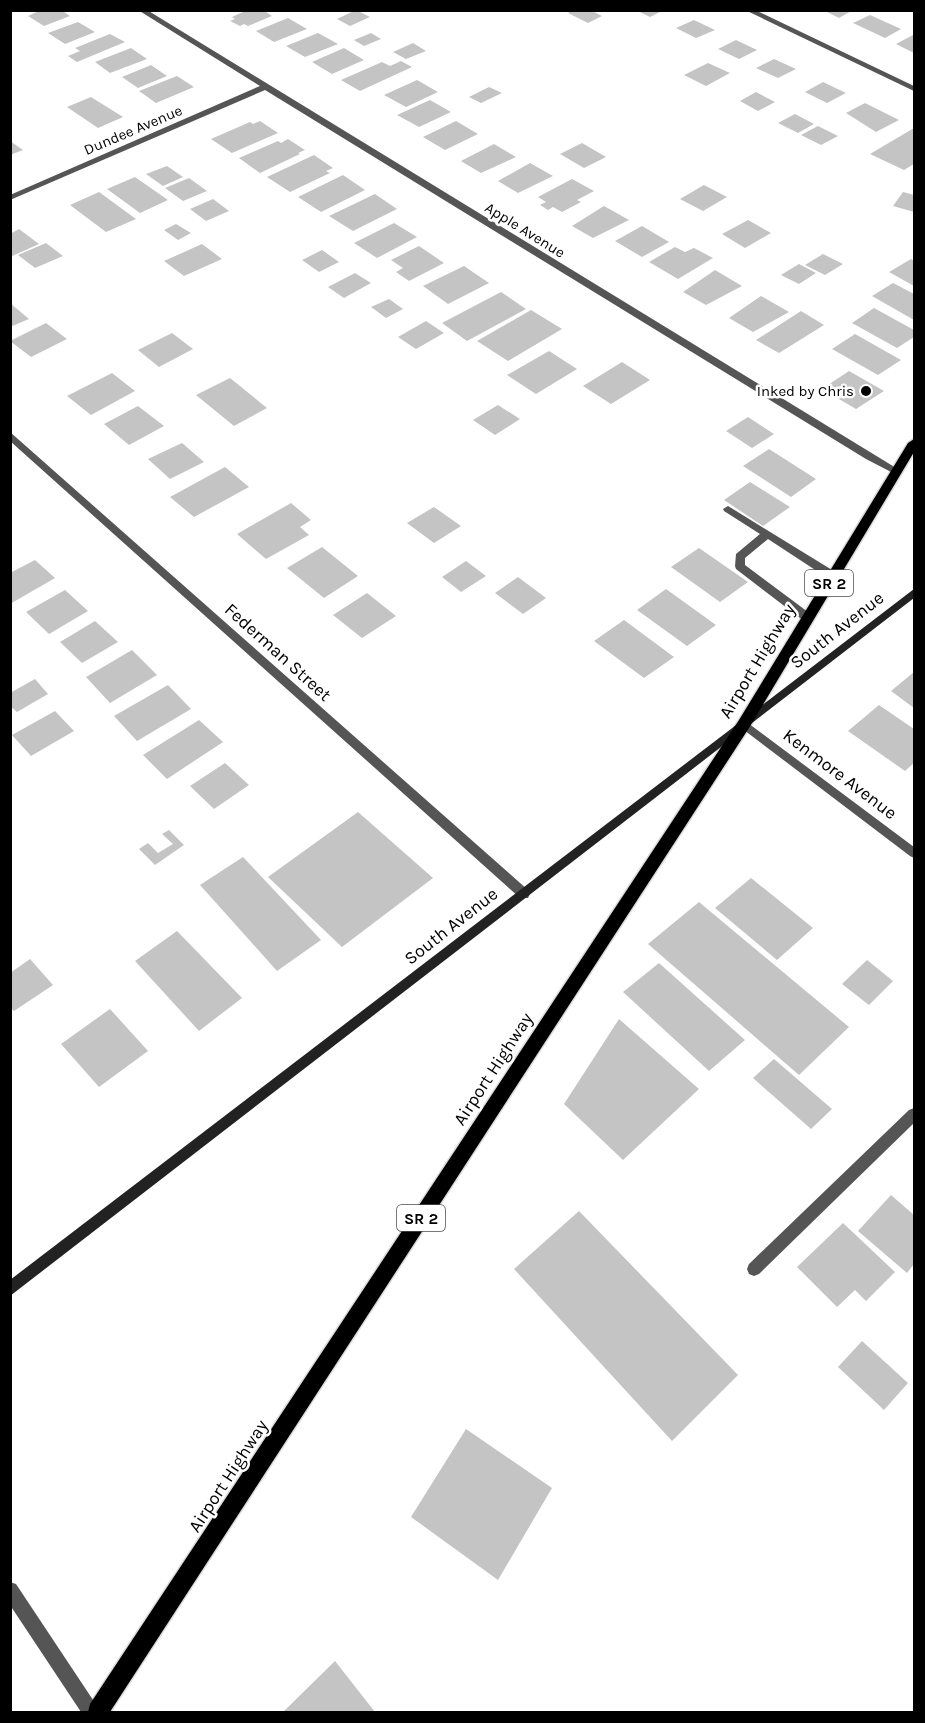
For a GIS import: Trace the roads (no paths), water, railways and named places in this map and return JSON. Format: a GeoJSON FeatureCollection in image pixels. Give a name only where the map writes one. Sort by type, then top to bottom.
{"type":"FeatureCollection","features":[{"type":"Feature","properties":{"kind":"main road","name":"Airport Highway"},"geometry":{"type":"LineString","coordinates":[[98,1713],[744,724],[915,443]]}},
{"type":"Feature","properties":{"kind":"street","name":"Apple Avenue"},"geometry":{"type":"LineString","coordinates":[[141,10],[869,457],[896,471]]}},
{"type":"Feature","properties":{"kind":"street"},"geometry":{"type":"LineString","coordinates":[[748,10],[915,89]]}},
{"type":"Feature","properties":{"kind":"street","name":"Dundee Avenue"},"geometry":{"type":"LineString","coordinates":[[10,198],[266,87]]}},
{"type":"Feature","properties":{"kind":"street","name":"Federman Street"},"geometry":{"type":"LineString","coordinates":[[10,435],[524,894]]}},
{"type":"Feature","properties":{"kind":"street"},"geometry":{"type":"LineString","coordinates":[[728,509],[833,576]]}},
{"type":"Feature","properties":{"kind":"street"},"geometry":{"type":"LineString","coordinates":[[766,534],[740,557],[740,566],[808,618]]}},
{"type":"Feature","properties":{"kind":"street","name":"South Avenue"},"geometry":{"type":"LineString","coordinates":[[10,1289],[915,593]]}},
{"type":"Feature","properties":{"kind":"street","name":"Kenmore Avenue"},"geometry":{"type":"LineString","coordinates":[[744,724],[915,853]]}},
{"type":"Feature","properties":{"kind":"street"},"geometry":{"type":"LineString","coordinates":[[754,1269],[915,1114]]}},
{"type":"Feature","properties":{"kind":"street"},"geometry":{"type":"LineString","coordinates":[[10,1590],[91,1713]]}},
{"type":"Feature","properties":{"kind":"place","name":"Inked by Chris"},"geometry":{"type":"Point","coordinates":[866,391]}}]}
